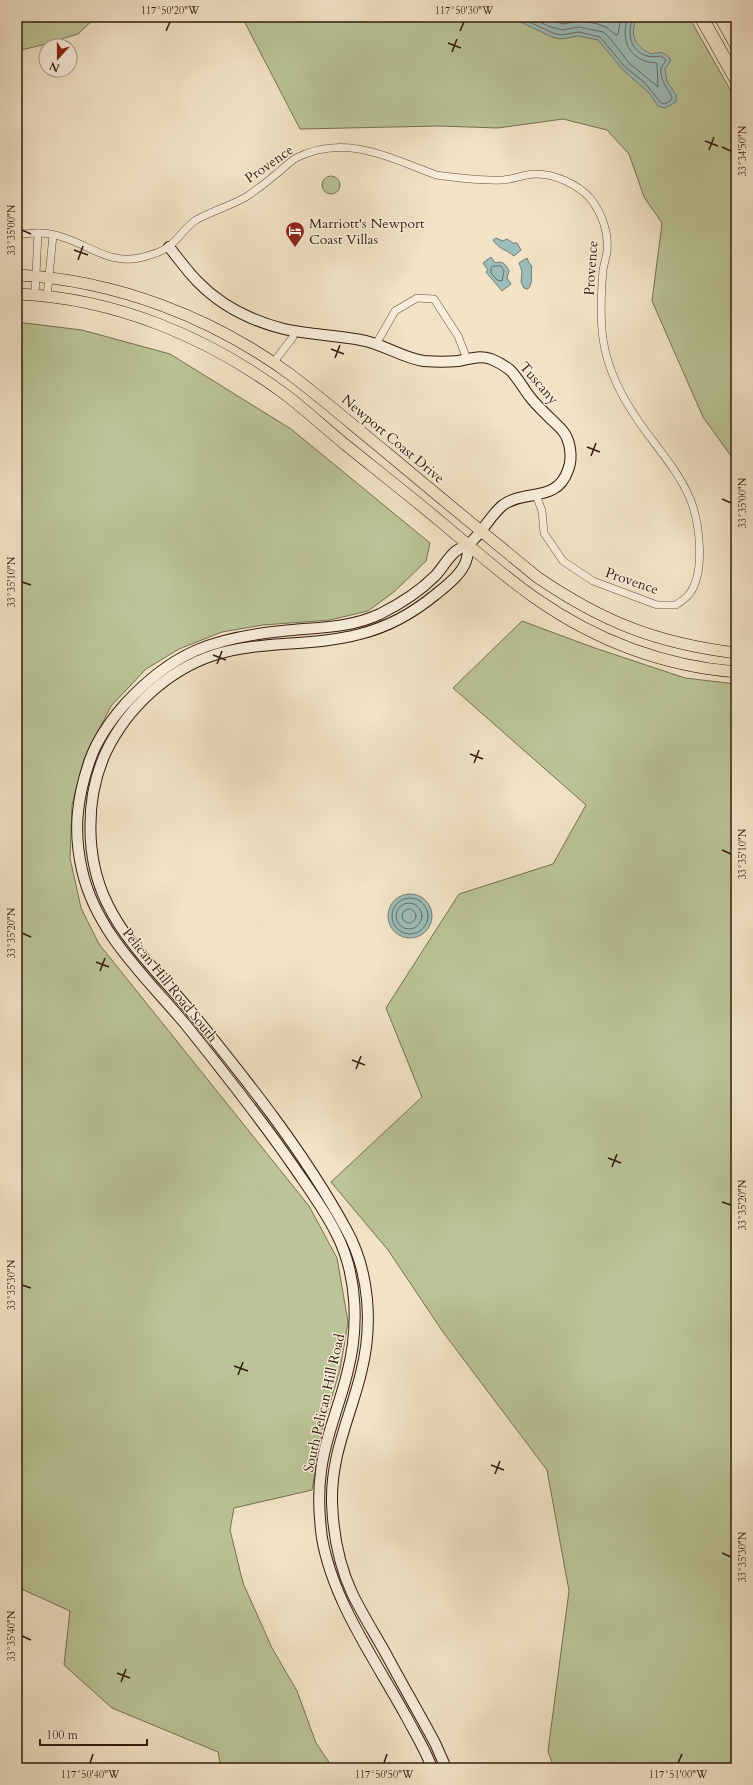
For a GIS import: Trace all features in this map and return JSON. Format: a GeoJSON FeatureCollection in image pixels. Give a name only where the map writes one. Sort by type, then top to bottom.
{"type":"FeatureCollection","features":[{"type":"Feature","properties":{"kind":"highway"},"geometry":{"type":"LineString","coordinates":[[701,17],[736,79]]}},
{"type":"Feature","properties":{"kind":"highway"},"geometry":{"type":"LineString","coordinates":[[721,17],[736,44]]}},
{"type":"Feature","properties":{"kind":"main road","name":"Newport Coast Drive"},"geometry":{"type":"LineString","coordinates":[[17,275],[36,276],[76,282],[126,293],[164,306],[241,342],[302,384],[537,577],[588,610],[647,635],[704,649],[736,653]]}},
{"type":"Feature","properties":{"kind":"main road"},"geometry":{"type":"LineString","coordinates":[[17,294],[35,295],[108,308],[149,320],[192,338],[234,361],[286,395],[469,546],[538,600],[578,626],[636,651],[668,661],[716,670],[736,672]]}},
{"type":"Feature","properties":{"kind":"street","name":"Provence"},"geometry":{"type":"LineString","coordinates":[[17,235],[38,233],[53,235],[81,244],[108,257],[125,260],[141,258],[169,247],[195,221],[244,198],[267,182],[295,159],[312,152],[330,148],[348,147],[367,150],[436,174],[468,179],[504,180],[536,174],[554,176],[567,181],[580,189],[590,198],[602,216],[606,233],[607,252],[603,268],[601,306],[603,340],[612,371],[628,404],[673,467],[691,501],[698,530],[700,550],[698,575],[690,593],[676,605],[657,605],[593,581],[562,561],[544,534],[542,511],[536,495]]}},
{"type":"Feature","properties":{"kind":"street"},"geometry":{"type":"LineString","coordinates":[[35,295],[38,233]]}},
{"type":"Feature","properties":{"kind":"street"},"geometry":{"type":"LineString","coordinates":[[47,297],[53,235]]}},
{"type":"Feature","properties":{"kind":"street","name":"Tuscany"},"geometry":{"type":"LineString","coordinates":[[169,247],[196,281],[234,310],[282,328],[361,340],[376,344],[399,355],[416,360],[437,362],[476,357],[489,358],[509,370],[532,401],[562,429],[569,440],[571,456],[570,466],[564,480],[547,493],[520,498],[501,507],[481,531]]}},
{"type":"Feature","properties":{"kind":"street"},"geometry":{"type":"LineString","coordinates":[[376,344],[395,311],[416,298],[434,299],[458,336],[467,359]]}},
{"type":"Feature","properties":{"kind":"street"},"geometry":{"type":"LineString","coordinates":[[273,363],[293,337],[293,330]]}},
{"type":"Feature","properties":{"kind":"street","name":"Pelican Hill Road South"},"geometry":{"type":"LineString","coordinates":[[344,1236],[325,1193],[263,1104],[194,1015],[121,928],[105,900],[93,863],[91,810],[96,784],[106,752],[126,720],[154,689],[180,669],[212,655],[240,648],[281,643],[318,641],[351,636],[387,626],[422,605],[446,586],[466,564],[469,546],[481,531]]}},
{"type":"Feature","properties":{"kind":"street","name":"Pelican Hill Road South"},"geometry":{"type":"LineString","coordinates":[[332,1491],[334,1464],[362,1372],[368,1329],[366,1289],[358,1255],[320,1205],[251,1107],[187,1027],[117,946],[98,914],[82,874],[76,815],[82,786],[93,751],[115,716],[146,682],[174,660],[210,644],[238,637],[284,630],[321,629],[358,623],[383,613],[415,594],[440,572],[454,552],[469,546]]}},
{"type":"Feature","properties":{"kind":"street"},"geometry":{"type":"LineString","coordinates":[[238,637],[240,648]]}},
{"type":"Feature","properties":{"kind":"street"},"geometry":{"type":"LineString","coordinates":[[295,1169],[304,1163]]}},
{"type":"Feature","properties":{"kind":"street","name":"South Pelican Hill Road"},"geometry":{"type":"LineString","coordinates":[[344,1236],[354,1298],[354,1338],[347,1375],[331,1425],[321,1469],[319,1505],[322,1534],[329,1569],[343,1604],[394,1694],[428,1757],[432,1768]]}},
{"type":"Feature","properties":{"kind":"street","name":"South Pelican Hill Road"},"geometry":{"type":"LineString","coordinates":[[320,1491],[332,1491]]}},
{"type":"Feature","properties":{"kind":"street"},"geometry":{"type":"LineString","coordinates":[[332,1491],[332,1506],[338,1552],[351,1590],[435,1743],[446,1768]]}},
{"type":"Feature","properties":{"kind":"street"},"geometry":{"type":"LineString","coordinates":[[319,1505],[332,1506]]}},
{"type":"Feature","properties":{"kind":"street"},"geometry":{"type":"LineString","coordinates":[[394,1694],[405,1688]]}},
{"type":"Feature","properties":{"kind":"green space"},"geometry":{"type":"Polygon","coordinates":[[[17,17],[96,17],[78,34],[65,38],[38,38],[38,46],[17,51],[17,17]]]}},
{"type":"Feature","properties":{"kind":"green space"},"geometry":{"type":"Polygon","coordinates":[[[242,17],[689,17],[736,100],[736,463],[703,417],[652,301],[662,223],[644,197],[629,154],[607,130],[563,119],[498,128],[439,126],[300,129],[242,17]]]}},
{"type":"Feature","properties":{"kind":"green space"},"geometry":{"type":"Polygon","coordinates":[[[331,176],[337,179],[340,185],[337,191],[331,194],[325,191],[322,185],[325,179],[331,176]]]}},
{"type":"Feature","properties":{"kind":"green space"},"geometry":{"type":"Polygon","coordinates":[[[17,322],[82,330],[170,354],[291,429],[430,543],[426,561],[395,591],[368,611],[330,620],[263,625],[222,632],[179,649],[146,669],[111,706],[84,759],[72,805],[70,858],[81,908],[99,944],[309,1206],[337,1258],[348,1322],[340,1370],[323,1426],[312,1490],[234,1508],[230,1530],[243,1583],[272,1648],[297,1691],[316,1743],[333,1768],[221,1768],[218,1752],[112,1708],[64,1665],[70,1611],[17,1587],[17,1468],[19,1454],[17,1451],[17,322]]]}},
{"type":"Feature","properties":{"kind":"green space"},"geometry":{"type":"Polygon","coordinates":[[[522,621],[592,647],[685,678],[736,684],[736,1768],[554,1768],[548,1751],[569,1591],[547,1470],[443,1332],[388,1250],[331,1182],[422,1097],[386,1008],[459,894],[553,864],[586,805],[453,688],[522,621]]]}},
{"type":"Feature","properties":{"kind":"water"},"geometry":{"type":"Polygon","coordinates":[[[510,17],[638,17],[634,29],[637,43],[641,48],[651,54],[662,53],[667,55],[671,60],[665,69],[667,81],[676,95],[676,102],[665,108],[658,106],[649,93],[623,70],[598,40],[578,36],[561,39],[552,37],[510,17]]]}},
{"type":"Feature","properties":{"kind":"water"},"geometry":{"type":"Polygon","coordinates":[[[496,238],[503,241],[507,239],[513,243],[517,243],[521,250],[514,256],[498,246],[493,240],[496,238]]]}},
{"type":"Feature","properties":{"kind":"water"},"geometry":{"type":"Polygon","coordinates":[[[491,257],[495,263],[500,262],[504,264],[509,271],[507,278],[511,284],[502,291],[486,272],[488,270],[483,263],[491,257]]]}},
{"type":"Feature","properties":{"kind":"water"},"geometry":{"type":"Polygon","coordinates":[[[527,258],[532,266],[531,281],[528,289],[524,288],[521,282],[522,271],[519,263],[527,258]]]}},
{"type":"Feature","properties":{"kind":"water"},"geometry":{"type":"Polygon","coordinates":[[[406,894],[414,894],[426,900],[432,912],[432,920],[426,932],[414,938],[406,938],[394,932],[388,920],[388,912],[394,900],[406,894]]]}},
{"type":"Feature","properties":{"kind":"place","name":"Marriott's Newport Coast Villas"},"geometry":{"type":"Point","coordinates":[295,248]}}]}
